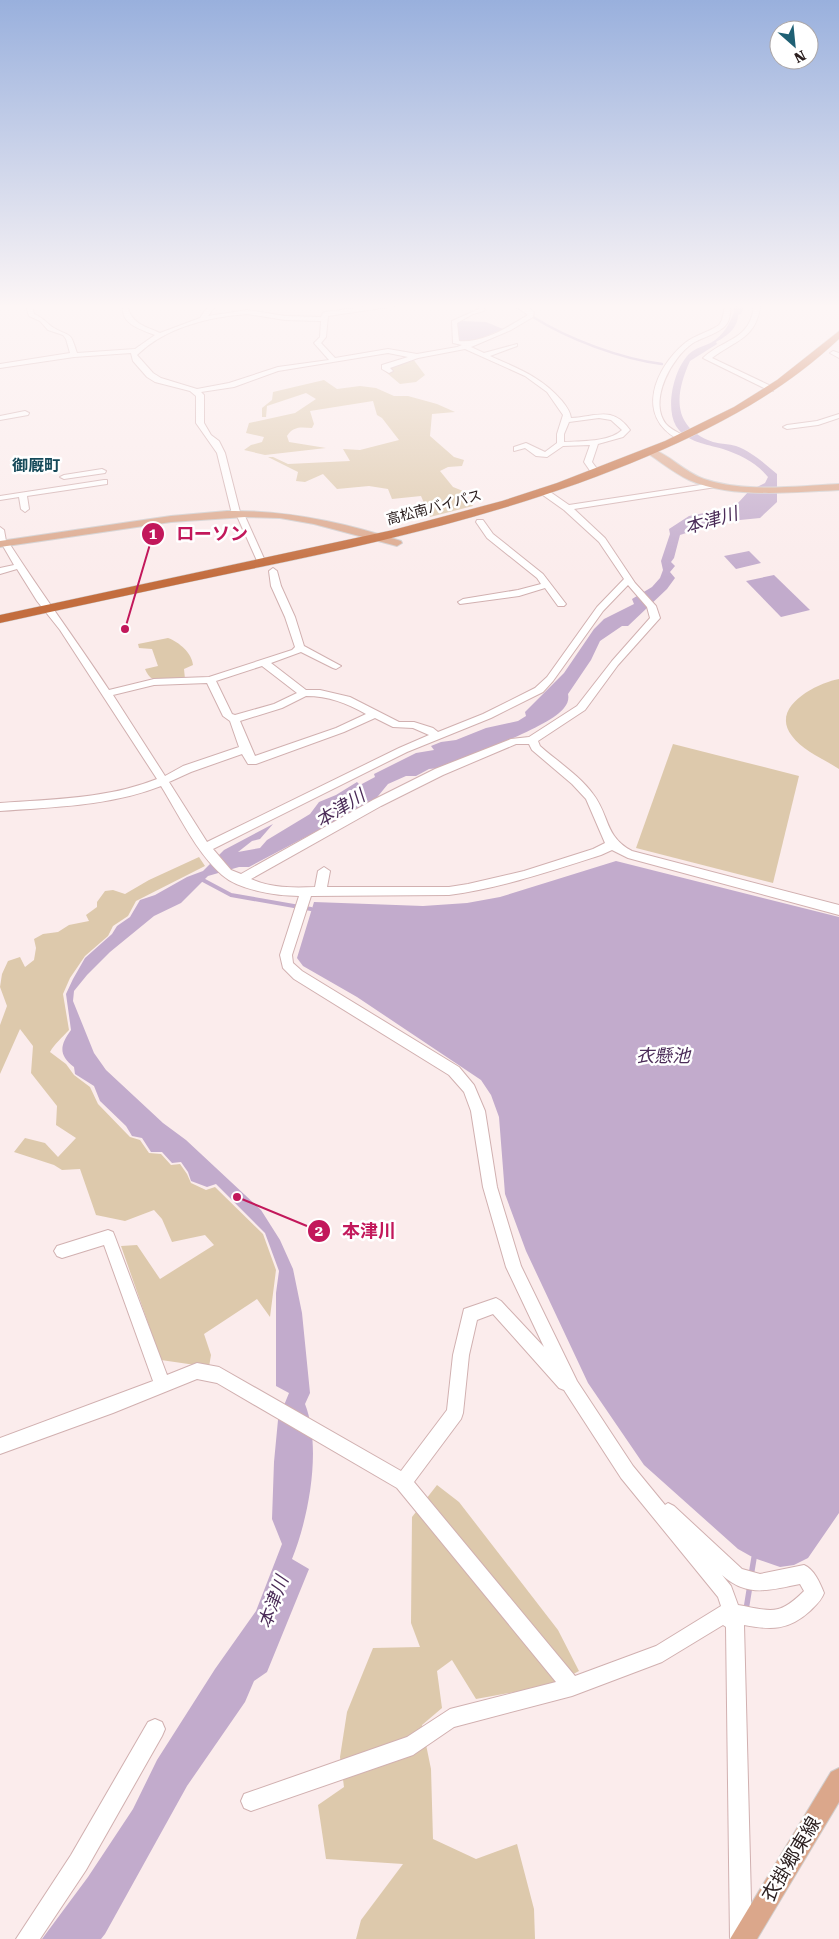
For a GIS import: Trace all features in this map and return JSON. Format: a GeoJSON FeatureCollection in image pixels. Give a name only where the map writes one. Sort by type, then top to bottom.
{"type":"FeatureCollection","features":[{"type":"Feature","properties":{"kind":"highway","name":"高松南バイパス"},"geometry":{"type":"LineString","coordinates":[[713,428],[759,396]]}},
{"type":"Feature","properties":{"kind":"highway","name":"高松南バイパス"},"geometry":{"type":"LineString","coordinates":[[0,618],[51,612],[273,571],[480,522],[655,454],[776,396]]}},
{"type":"Feature","properties":{"kind":"highway","name":"高松南バイパス"},"geometry":{"type":"LineString","coordinates":[[0,628],[51,612],[381,538],[548,495],[596,473],[655,454]]}},
{"type":"Feature","properties":{"kind":"main road"},"geometry":{"type":"LineString","coordinates":[[655,454],[692,477],[713,485],[742,488],[839,487]]}},
{"type":"Feature","properties":{"kind":"main road"},"geometry":{"type":"LineString","coordinates":[[2,543],[159,520],[238,514],[280,516],[397,543]]}},
{"type":"Feature","properties":{"kind":"main road","name":"衣掛郷東線"},"geometry":{"type":"LineString","coordinates":[[742,1939],[839,1780]]}},
{"type":"Feature","properties":{"kind":"street"},"geometry":{"type":"LineString","coordinates":[[199,396],[201,401],[200,423],[208,436],[216,443],[221,453],[238,514],[262,564]]}},
{"type":"Feature","properties":{"kind":"street"},"geometry":{"type":"LineString","coordinates":[[555,396],[566,412],[566,420],[560,432],[561,444]]}},
{"type":"Feature","properties":{"kind":"street"},"geometry":{"type":"LineString","coordinates":[[659,396],[657,408],[662,423],[686,440]]}},
{"type":"Feature","properties":{"kind":"street"},"geometry":{"type":"LineString","coordinates":[[0,418],[25,413]]}},
{"type":"Feature","properties":{"kind":"street"},"geometry":{"type":"LineString","coordinates":[[517,449],[526,445],[539,454],[548,455],[561,444],[595,443],[619,437],[626,430],[617,418],[610,416],[566,420]]}},
{"type":"Feature","properties":{"kind":"street"},"geometry":{"type":"LineString","coordinates":[[787,427],[818,423],[839,416]]}},
{"type":"Feature","properties":{"kind":"street"},"geometry":{"type":"LineString","coordinates":[[595,443],[588,462],[596,473]]}},
{"type":"Feature","properties":{"kind":"street"},"geometry":{"type":"LineString","coordinates":[[62,467],[67,488]]}},
{"type":"Feature","properties":{"kind":"street"},"geometry":{"type":"LineString","coordinates":[[64,476],[102,471]]}},
{"type":"Feature","properties":{"kind":"street"},"geometry":{"type":"LineString","coordinates":[[0,498],[104,482]]}},
{"type":"Feature","properties":{"kind":"street"},"geometry":{"type":"LineString","coordinates":[[567,508],[713,485]]}},
{"type":"Feature","properties":{"kind":"street"},"geometry":{"type":"LineString","coordinates":[[23,494],[25,509]]}},
{"type":"Feature","properties":{"kind":"street"},"geometry":{"type":"LineString","coordinates":[[239,879],[377,803],[439,772],[515,741],[532,740],[581,708],[615,663],[652,622],[655,618],[651,606],[630,582],[602,540],[567,508],[548,495]]}},
{"type":"Feature","properties":{"kind":"street"},"geometry":{"type":"LineString","coordinates":[[480,522],[490,536],[540,576],[561,604]]}},
{"type":"Feature","properties":{"kind":"street"},"geometry":{"type":"LineString","coordinates":[[0,530],[2,543],[20,566],[106,694],[206,849],[227,873],[257,887],[271,890],[386,892],[475,888],[499,883],[598,852],[611,844]]}},
{"type":"Feature","properties":{"kind":"street"},"geometry":{"type":"LineString","coordinates":[[0,571],[20,566]]}},
{"type":"Feature","properties":{"kind":"street"},"geometry":{"type":"LineString","coordinates":[[273,571],[276,586],[286,604],[300,648],[336,666]]}},
{"type":"Feature","properties":{"kind":"street"},"geometry":{"type":"LineString","coordinates":[[206,849],[403,750],[436,735],[488,716],[539,690],[550,679],[600,609],[630,582]]}},
{"type":"Feature","properties":{"kind":"street"},"geometry":{"type":"LineString","coordinates":[[463,602],[547,585]]}},
{"type":"Feature","properties":{"kind":"street"},"geometry":{"type":"LineString","coordinates":[[106,694],[154,682],[210,680],[295,652],[300,648]]}},
{"type":"Feature","properties":{"kind":"street"},"geometry":{"type":"LineString","coordinates":[[264,663],[304,693]]}},
{"type":"Feature","properties":{"kind":"street"},"geometry":{"type":"LineString","coordinates":[[210,680],[228,716],[234,719],[278,706],[304,693],[320,693],[346,699],[396,725],[414,725],[429,730],[436,735]]}},
{"type":"Feature","properties":{"kind":"street"},"geometry":{"type":"LineString","coordinates":[[234,719],[245,749],[252,761],[340,730],[376,713]]}},
{"type":"Feature","properties":{"kind":"street"},"geometry":{"type":"LineString","coordinates":[[532,740],[536,748],[552,764],[586,792],[597,810],[611,844],[628,854],[839,910]]}},
{"type":"Feature","properties":{"kind":"street"},"geometry":{"type":"LineString","coordinates":[[0,807],[82,801],[108,797],[162,781],[188,768],[245,749]]}},
{"type":"Feature","properties":{"kind":"street"},"geometry":{"type":"LineString","coordinates":[[324,871],[286,955],[287,965],[298,975],[454,1071],[470,1089],[478,1111],[490,1187],[514,1267],[571,1387],[632,1479],[726,1592],[733,1617],[742,1939]]}},
{"type":"Feature","properties":{"kind":"street"},"geometry":{"type":"LineString","coordinates":[[62,1251],[108,1237],[162,1384]]}},
{"type":"Feature","properties":{"kind":"street"},"geometry":{"type":"LineString","coordinates":[[403,1482],[455,1413],[461,1356],[470,1314],[496,1306],[558,1376],[571,1387]]}},
{"type":"Feature","properties":{"kind":"street"},"geometry":{"type":"LineString","coordinates":[[0,1446],[113,1405],[197,1371],[219,1375],[403,1482],[572,1687]]}},
{"type":"Feature","properties":{"kind":"street"},"geometry":{"type":"LineString","coordinates":[[251,1801],[413,1745],[450,1719],[572,1687],[662,1653],[722,1615],[783,1619],[798,1609],[815,1593],[804,1574],[760,1583],[737,1576],[632,1479]]}},
{"type":"Feature","properties":{"kind":"street"},"geometry":{"type":"LineString","coordinates":[[26,1939],[46,1914],[87,1850],[155,1729]]}},
{"type":"Feature","properties":{"kind":"shaded area"},"geometry":{"type":"Polygon","coordinates":[[[272,396],[296,396],[267,406],[266,417],[262,417],[262,408],[272,400],[272,396]]]}},
{"type":"Feature","properties":{"kind":"shaded area"},"geometry":{"type":"Polygon","coordinates":[[[312,396],[410,396],[437,404],[455,412],[432,414],[430,436],[454,457],[464,460],[462,466],[448,467],[440,471],[453,487],[463,491],[473,506],[430,517],[421,496],[392,499],[388,489],[369,486],[337,489],[323,474],[305,482],[296,481],[298,472],[268,457],[273,457],[288,464],[350,461],[343,449],[360,450],[399,440],[382,418],[377,415],[373,401],[310,411],[314,424],[312,428],[301,427],[295,429],[287,436],[289,442],[326,448],[265,455],[244,450],[251,445],[262,442],[264,437],[246,433],[249,423],[295,413],[316,399],[312,396]]]}},
{"type":"Feature","properties":{"kind":"shaded area"},"geometry":{"type":"Polygon","coordinates":[[[168,638],[184,648],[190,656],[193,665],[184,669],[185,679],[156,680],[148,675],[145,669],[158,666],[152,649],[139,648],[138,644],[168,638]]]}},
{"type":"Feature","properties":{"kind":"shaded area"},"geometry":{"type":"Polygon","coordinates":[[[839,679],[839,769],[802,746],[792,736],[787,725],[787,715],[791,706],[808,691],[839,679]]]}},
{"type":"Feature","properties":{"kind":"shaded area"},"geometry":{"type":"Polygon","coordinates":[[[673,744],[799,776],[773,883],[636,848],[673,744]]]}},
{"type":"Feature","properties":{"kind":"shaded area"},"geometry":{"type":"Polygon","coordinates":[[[199,857],[205,866],[136,901],[128,916],[113,926],[108,936],[85,956],[70,978],[63,994],[69,1030],[50,1052],[66,1064],[74,1075],[90,1087],[98,1104],[130,1137],[140,1140],[149,1153],[161,1154],[171,1165],[180,1164],[191,1183],[206,1190],[215,1187],[263,1234],[276,1270],[270,1317],[257,1299],[204,1334],[211,1355],[209,1367],[161,1360],[121,1246],[137,1245],[160,1279],[214,1245],[205,1235],[172,1242],[162,1219],[154,1210],[125,1221],[96,1215],[80,1169],[62,1170],[54,1165],[14,1152],[25,1138],[45,1143],[58,1157],[76,1138],[56,1125],[57,1106],[31,1073],[33,1046],[20,1029],[0,1074],[0,1025],[7,1006],[0,987],[2,974],[8,961],[20,957],[25,967],[34,960],[36,948],[34,939],[43,934],[58,932],[69,925],[89,921],[86,915],[97,907],[97,902],[105,891],[113,890],[125,894],[149,880],[199,857]]]}},
{"type":"Feature","properties":{"kind":"shaded area"},"geometry":{"type":"Polygon","coordinates":[[[437,1485],[459,1502],[558,1630],[579,1671],[553,1685],[476,1699],[452,1660],[437,1671],[442,1708],[422,1725],[431,1769],[433,1839],[476,1859],[517,1844],[534,1909],[535,1939],[356,1939],[361,1920],[403,1864],[326,1859],[318,1805],[344,1787],[340,1757],[347,1712],[373,1648],[420,1647],[411,1623],[412,1517],[437,1485]]]}},
{"type":"Feature","properties":{"kind":"water"},"geometry":{"type":"Polygon","coordinates":[[[671,396],[680,396],[680,408],[683,418],[699,436],[713,442],[742,448],[758,458],[777,474],[777,502],[760,518],[720,522],[680,535],[674,558],[671,562],[675,566],[670,572],[675,578],[667,589],[628,626],[622,626],[600,641],[591,660],[568,694],[564,708],[556,716],[487,749],[440,768],[429,769],[416,776],[406,776],[388,784],[374,801],[249,867],[239,867],[208,876],[181,903],[154,916],[110,952],[74,991],[73,1001],[94,1053],[106,1070],[163,1123],[186,1140],[261,1210],[280,1240],[293,1269],[302,1313],[310,1393],[305,1404],[313,1440],[313,1461],[304,1523],[292,1559],[309,1569],[267,1672],[254,1681],[245,1702],[187,1786],[101,1939],[42,1939],[88,1877],[133,1809],[157,1760],[215,1669],[256,1611],[282,1544],[272,1519],[274,1462],[278,1420],[289,1393],[276,1386],[276,1293],[279,1271],[265,1233],[216,1184],[207,1187],[191,1181],[188,1172],[181,1162],[172,1163],[162,1152],[151,1152],[142,1138],[132,1136],[126,1126],[100,1101],[94,1086],[75,1074],[74,1067],[65,1058],[62,1050],[71,1030],[66,994],[85,958],[112,934],[117,926],[130,917],[140,900],[155,895],[187,877],[203,871],[224,850],[273,824],[260,839],[252,841],[238,852],[260,848],[267,840],[310,814],[319,802],[336,795],[357,782],[360,785],[375,777],[374,774],[416,753],[434,750],[431,746],[441,742],[456,740],[486,728],[518,721],[526,716],[525,712],[564,673],[594,629],[604,619],[634,604],[632,599],[652,587],[660,578],[663,570],[661,561],[670,534],[669,529],[689,516],[719,510],[738,503],[749,491],[765,483],[768,477],[753,463],[729,451],[703,444],[685,436],[676,426],[671,409],[671,396]]]}},
{"type":"Feature","properties":{"kind":"water"},"geometry":{"type":"Polygon","coordinates":[[[749,551],[761,563],[736,569],[724,556],[749,551]]]}},
{"type":"Feature","properties":{"kind":"water"},"geometry":{"type":"Polygon","coordinates":[[[774,575],[810,610],[781,617],[746,581],[774,575]]]}},
{"type":"Feature","properties":{"kind":"water","name":"衣懸池"},"geometry":{"type":"Polygon","coordinates":[[[616,861],[839,917],[839,1513],[808,1558],[794,1565],[780,1567],[754,1558],[738,1549],[644,1465],[588,1383],[526,1251],[505,1194],[499,1117],[491,1095],[481,1080],[357,997],[303,966],[297,958],[314,902],[423,906],[467,903],[500,897],[616,861]]]}},
{"type":"Feature","properties":{"kind":"waterway"},"geometry":{"type":"LineString","coordinates":[[201,879],[231,895],[311,909]]}},
{"type":"Feature","properties":{"kind":"waterway"},"geometry":{"type":"LineString","coordinates":[[751,1576],[754,1558]]}},
{"type":"Feature","properties":{"kind":"waterway"},"geometry":{"type":"LineString","coordinates":[[746,1610],[750,1585]]}},
{"type":"Feature","properties":{"kind":"place","name":"ローソン"},"geometry":{"type":"Point","coordinates":[125,629]}},
{"type":"Feature","properties":{"kind":"place","name":"本津川"},"geometry":{"type":"Point","coordinates":[237,1197]}},
{"type":"Feature","properties":{"kind":"district","name":"御厩町"},"geometry":{"type":"Point","coordinates":[36,465]}}]}
